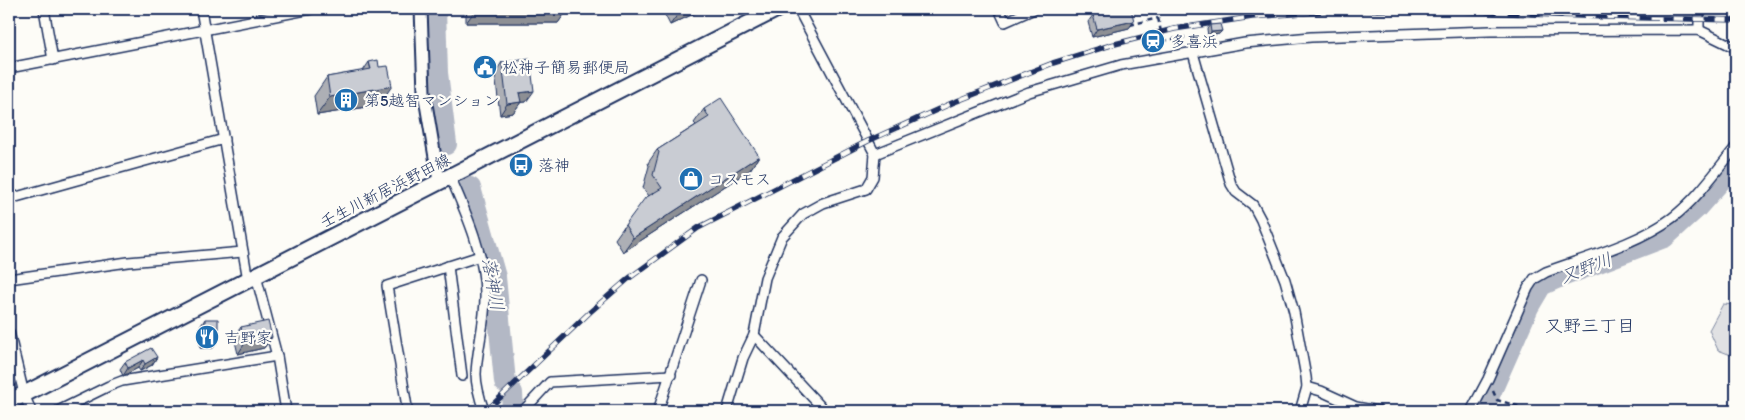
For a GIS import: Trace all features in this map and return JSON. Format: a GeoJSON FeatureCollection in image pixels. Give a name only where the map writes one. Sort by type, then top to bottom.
{"type":"FeatureCollection","features":[{"type":"Feature","properties":{"kind":"main road","name":"壬生川新居浜野田線"},"geometry":{"type":"LineString","coordinates":[[9,402],[777,9]]}},
{"type":"Feature","properties":{"kind":"street"},"geometry":{"type":"LineString","coordinates":[[44,9],[53,60]]}},
{"type":"Feature","properties":{"kind":"street"},"geometry":{"type":"LineString","coordinates":[[201,9],[243,252],[276,356],[286,411]]}},
{"type":"Feature","properties":{"kind":"street"},"geometry":{"type":"LineString","coordinates":[[9,68],[311,9]]}},
{"type":"Feature","properties":{"kind":"street"},"geometry":{"type":"LineString","coordinates":[[421,9],[424,92],[445,178],[474,235],[480,256],[485,292],[485,309],[476,374],[479,396],[484,411]]}},
{"type":"Feature","properties":{"kind":"street"},"geometry":{"type":"LineString","coordinates":[[727,411],[743,358],[754,335],[765,278],[782,237],[803,214],[823,203],[866,190],[873,177],[875,154],[798,9]]}},
{"type":"Feature","properties":{"kind":"street"},"geometry":{"type":"LineString","coordinates":[[999,9],[1004,22],[1034,9]]}},
{"type":"Feature","properties":{"kind":"street"},"geometry":{"type":"LineString","coordinates":[[1699,9],[1699,30]]}},
{"type":"Feature","properties":{"kind":"street"},"geometry":{"type":"LineString","coordinates":[[875,154],[1029,92],[1122,64],[1245,43],[1311,37],[1490,31],[1699,30],[1736,48]]}},
{"type":"Feature","properties":{"kind":"street"},"geometry":{"type":"LineString","coordinates":[[1192,53],[1231,184],[1236,192],[1254,205],[1285,280],[1294,312],[1306,377],[1307,387],[1300,411]]}},
{"type":"Feature","properties":{"kind":"street"},"geometry":{"type":"LineString","coordinates":[[9,199],[224,139]]}},
{"type":"Feature","properties":{"kind":"street"},"geometry":{"type":"LineString","coordinates":[[1471,411],[1488,379],[1528,288],[1534,279],[1546,272],[1632,240],[1653,230],[1673,217],[1695,196],[1736,147]]}},
{"type":"Feature","properties":{"kind":"street"},"geometry":{"type":"LineString","coordinates":[[9,279],[128,262],[243,252]]}},
{"type":"Feature","properties":{"kind":"street"},"geometry":{"type":"LineString","coordinates":[[407,407],[387,286],[480,256]]}},
{"type":"Feature","properties":{"kind":"street"},"geometry":{"type":"LineString","coordinates":[[448,266],[462,376]]}},
{"type":"Feature","properties":{"kind":"street"},"geometry":{"type":"LineString","coordinates":[[658,411],[700,280]]}},
{"type":"Feature","properties":{"kind":"street"},"geometry":{"type":"LineString","coordinates":[[9,332],[24,394],[31,411]]}},
{"type":"Feature","properties":{"kind":"street"},"geometry":{"type":"LineString","coordinates":[[754,335],[825,411]]}},
{"type":"Feature","properties":{"kind":"street"},"geometry":{"type":"LineString","coordinates":[[58,411],[122,381],[276,356]]}},
{"type":"Feature","properties":{"kind":"street"},"geometry":{"type":"LineString","coordinates":[[523,411],[550,382],[671,375]]}},
{"type":"Feature","properties":{"kind":"street"},"geometry":{"type":"LineString","coordinates":[[1307,387],[1321,391],[1356,407],[1378,411]]}},
{"type":"Feature","properties":{"kind":"path"},"geometry":{"type":"LineString","coordinates":[[1128,26],[1158,18],[1163,41],[1185,37]]}},
{"type":"Feature","properties":{"kind":"path"},"geometry":{"type":"LineString","coordinates":[[1497,400],[1534,411]]}},
{"type":"Feature","properties":{"kind":"shaded area"},"geometry":{"type":"Polygon","coordinates":[[[1723,304],[1736,305],[1736,357],[1718,350],[1709,330],[1723,304]]]}},
{"type":"Feature","properties":{"kind":"building"},"geometry":{"type":"Polygon","coordinates":[[[675,9],[689,9],[678,14],[675,9]]]}},
{"type":"Feature","properties":{"kind":"building"},"geometry":{"type":"Polygon","coordinates":[[[1103,9],[1131,9],[1134,21],[1097,29],[1093,15],[1103,9]]]}},
{"type":"Feature","properties":{"kind":"building"},"geometry":{"type":"Polygon","coordinates":[[[1220,24],[1222,31],[1211,32],[1210,25],[1220,24]]]}},
{"type":"Feature","properties":{"kind":"building"},"geometry":{"type":"Polygon","coordinates":[[[530,59],[534,91],[519,93],[521,102],[507,104],[502,62],[530,59]]]}},
{"type":"Feature","properties":{"kind":"building"},"geometry":{"type":"Polygon","coordinates":[[[378,60],[379,67],[388,66],[392,86],[330,97],[327,77],[371,69],[369,62],[378,60]]]}},
{"type":"Feature","properties":{"kind":"building","name":"コスモス"},"geometry":{"type":"Polygon","coordinates":[[[721,98],[759,156],[633,238],[625,225],[645,198],[662,188],[653,175],[659,152],[657,150],[709,117],[704,109],[721,98]]]}},
{"type":"Feature","properties":{"kind":"building"},"geometry":{"type":"Polygon","coordinates":[[[205,319],[218,319],[218,340],[205,341],[205,319]]]}},
{"type":"Feature","properties":{"kind":"building"},"geometry":{"type":"Polygon","coordinates":[[[268,321],[272,337],[245,343],[241,327],[268,321]]]}},
{"type":"Feature","properties":{"kind":"building"},"geometry":{"type":"Polygon","coordinates":[[[151,348],[157,357],[145,364],[143,360],[128,368],[125,362],[151,348]]]}},
{"type":"Feature","properties":{"kind":"waterway","name":"落神川"},"geometry":{"type":"LineString","coordinates":[[435,9],[437,73],[446,144]]}},
{"type":"Feature","properties":{"kind":"waterway","name":"又野川"},"geometry":{"type":"LineString","coordinates":[[1482,411],[1528,307],[1541,285],[1664,237],[1697,207],[1736,163]]}},
{"type":"Feature","properties":{"kind":"waterway","name":"落神川"},"geometry":{"type":"LineString","coordinates":[[470,188],[495,277],[505,382]]}},
{"type":"Feature","properties":{"kind":"waterway","name":"落神川"},"geometry":{"type":"LineString","coordinates":[[512,393],[513,411]]}},
{"type":"Feature","properties":{"kind":"railway"},"geometry":{"type":"LineString","coordinates":[[486,411],[590,312],[628,279],[698,228],[868,141],[952,103],[1053,63],[1111,45],[1174,29],[1252,17],[1331,11],[1411,9],[1736,20]]}},
{"type":"Feature","properties":{"kind":"place","name":"多喜浜"},"geometry":{"type":"Point","coordinates":[1153,41]}},
{"type":"Feature","properties":{"kind":"place","name":"松神子簡易郵便局"},"geometry":{"type":"Point","coordinates":[485,67]}},
{"type":"Feature","properties":{"kind":"place","name":"第5越智マンション"},"geometry":{"type":"Point","coordinates":[346,100]}},
{"type":"Feature","properties":{"kind":"place","name":"落神"},"geometry":{"type":"Point","coordinates":[521,165]}},
{"type":"Feature","properties":{"kind":"place","name":"コスモス"},"geometry":{"type":"Point","coordinates":[691,179]}},
{"type":"Feature","properties":{"kind":"place","name":"吉野家"},"geometry":{"type":"Point","coordinates":[207,337]}},
{"type":"Feature","properties":{"kind":"district","name":"又野三丁目"},"geometry":{"type":"Point","coordinates":[1590,326]}}]}
